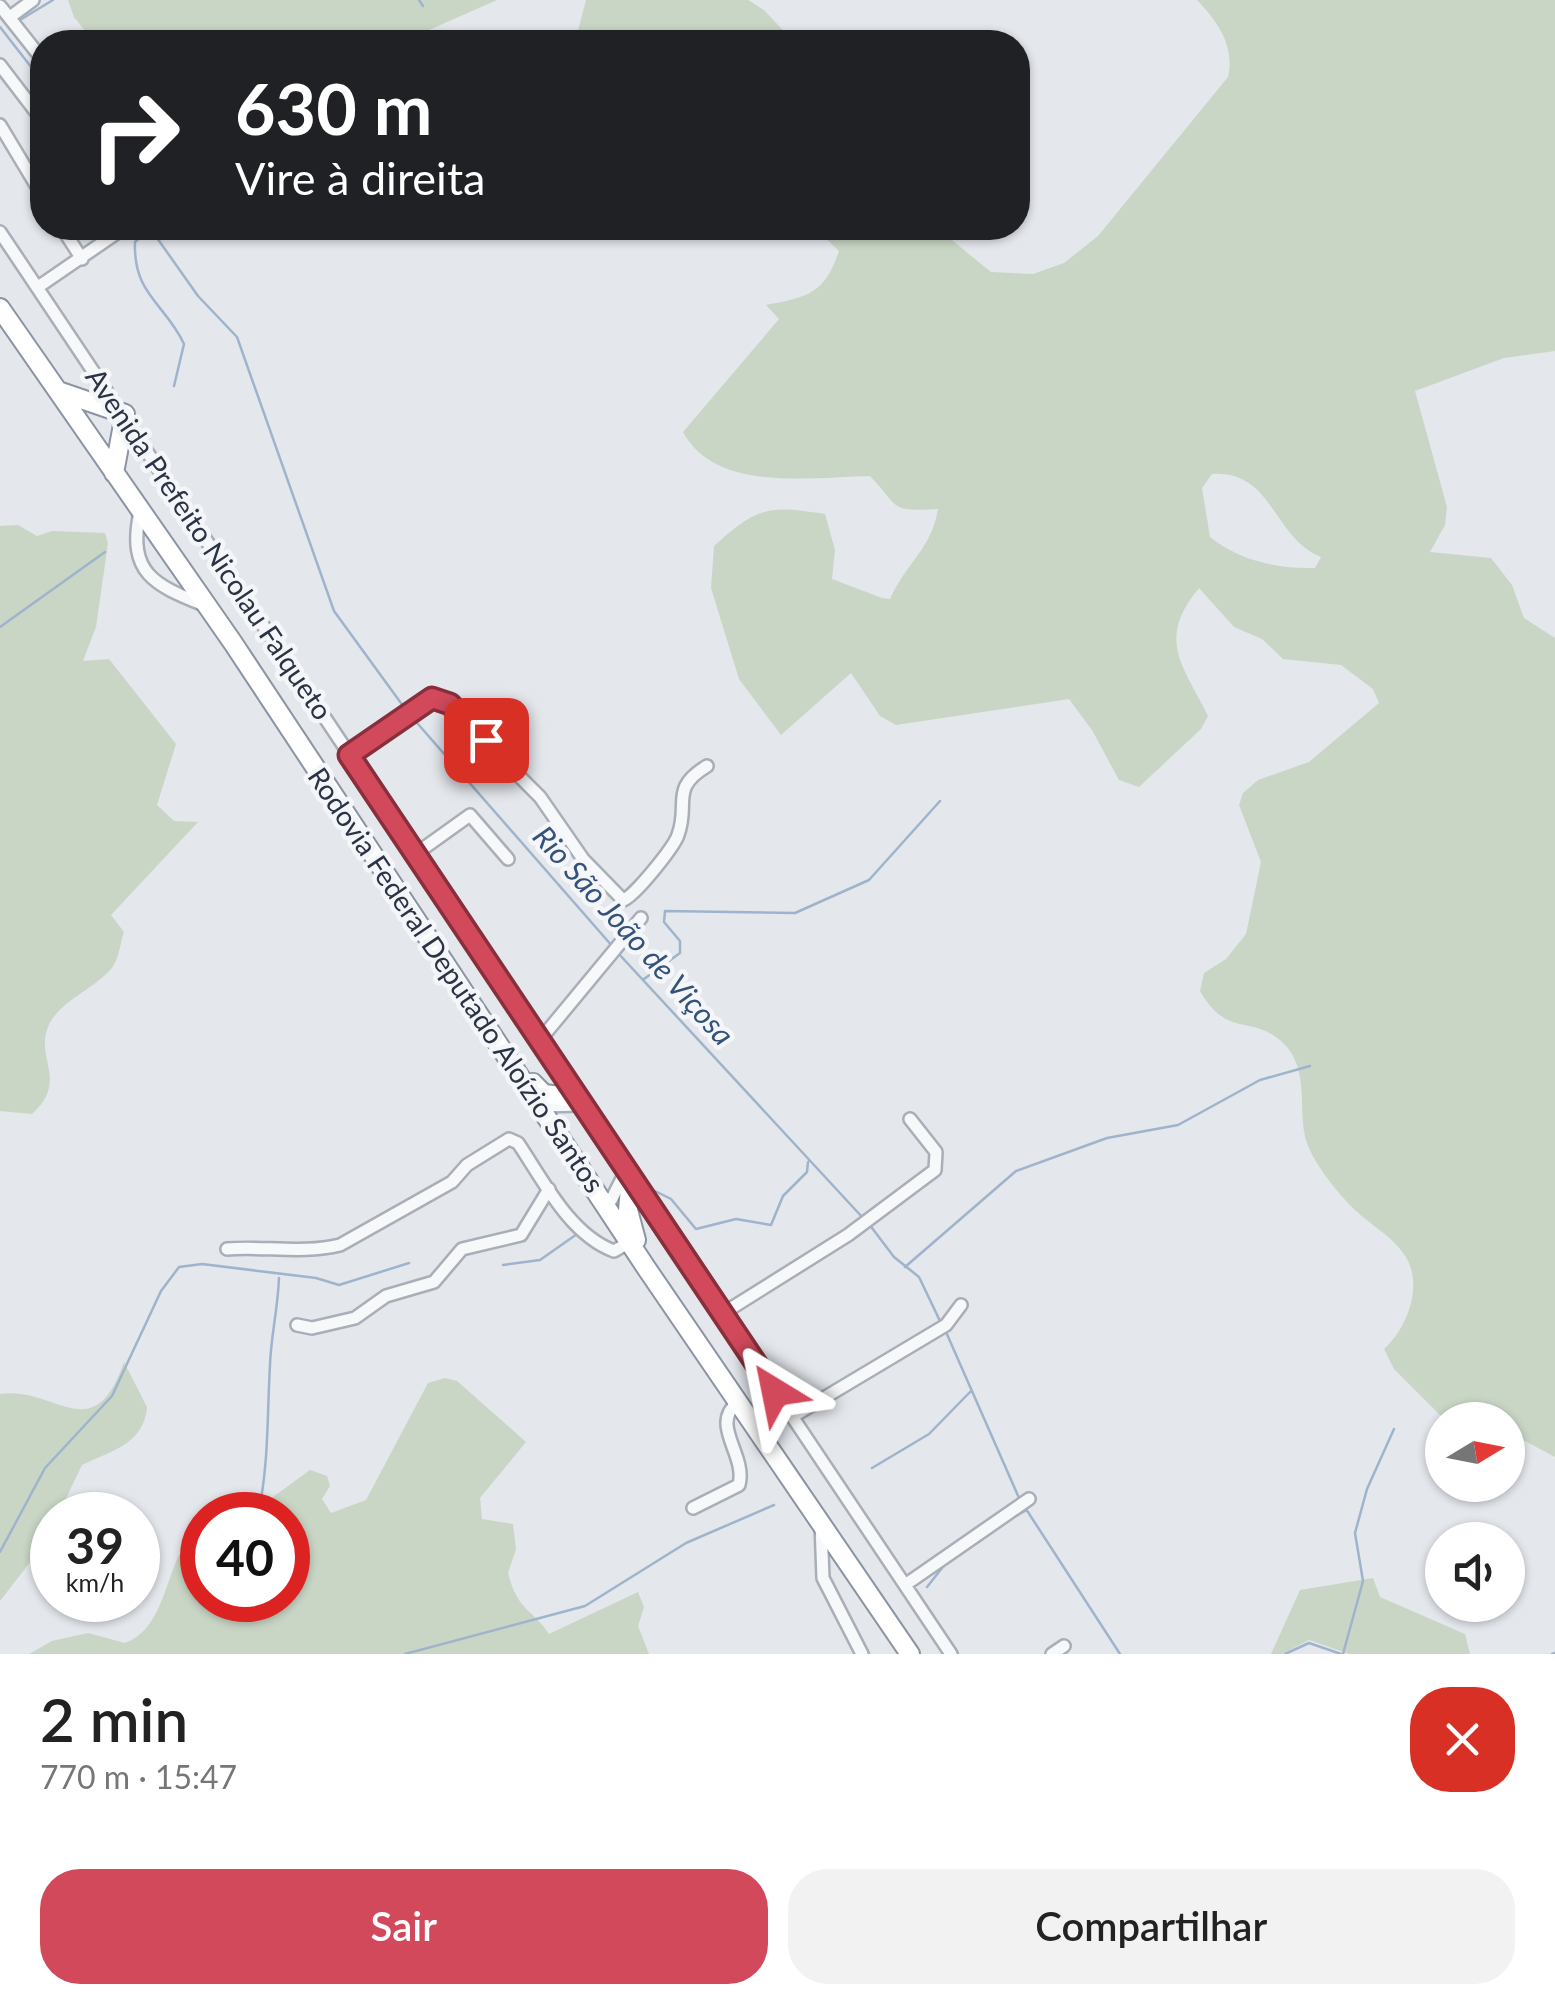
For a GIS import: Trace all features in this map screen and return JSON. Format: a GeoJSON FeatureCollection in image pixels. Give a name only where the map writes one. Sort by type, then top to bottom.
{"type":"FeatureCollection","features":[{"type":"Feature","properties":{"kind":"highway","name":"Rodovia Federal Deputado Aloízio Santos"},"geometry":{"type":"LineString","coordinates":[[0,308],[208,606],[647,1268],[908,1651]]}},
{"type":"Feature","properties":{"kind":"highway"},"geometry":{"type":"LineString","coordinates":[[58,391],[124,414],[114,473]]}},
{"type":"Feature","properties":{"kind":"highway"},"geometry":{"type":"LineString","coordinates":[[504,1050],[544,1094],[580,1102]]}},
{"type":"Feature","properties":{"kind":"highway"},"geometry":{"type":"LineString","coordinates":[[629,1174],[631,1226],[647,1268]]}},
{"type":"Feature","properties":{"kind":"street"},"geometry":{"type":"LineString","coordinates":[[10,17],[34,0]]}},
{"type":"Feature","properties":{"kind":"street"},"geometry":{"type":"LineString","coordinates":[[0,6],[30,43]]}},
{"type":"Feature","properties":{"kind":"street"},"geometry":{"type":"LineString","coordinates":[[0,65],[30,104]]}},
{"type":"Feature","properties":{"kind":"street"},"geometry":{"type":"LineString","coordinates":[[0,125],[30,175]]}},
{"type":"Feature","properties":{"kind":"street","name":"Avenida Prefeito Nicolau Falqueto"},"geometry":{"type":"LineString","coordinates":[[0,232],[951,1654]]}},
{"type":"Feature","properties":{"kind":"street"},"geometry":{"type":"LineString","coordinates":[[70,240],[82,259]]}},
{"type":"Feature","properties":{"kind":"street"},"geometry":{"type":"LineString","coordinates":[[38,287],[108,240]]}},
{"type":"Feature","properties":{"kind":"street"},"geometry":{"type":"LineString","coordinates":[[140,512],[138,554],[146,575],[172,592],[208,606]]}},
{"type":"Feature","properties":{"kind":"street"},"geometry":{"type":"LineString","coordinates":[[349,755],[437,698],[459,712],[540,797],[584,859],[623,900],[636,895],[677,838],[682,792],[695,774],[707,766]]}},
{"type":"Feature","properties":{"kind":"street"},"geometry":{"type":"LineString","coordinates":[[417,853],[470,815],[508,859]]}},
{"type":"Feature","properties":{"kind":"street"},"geometry":{"type":"LineString","coordinates":[[540,1040],[641,918]]}},
{"type":"Feature","properties":{"kind":"street"},"geometry":{"type":"LineString","coordinates":[[541,1106],[580,1102]]}},
{"type":"Feature","properties":{"kind":"street"},"geometry":{"type":"LineString","coordinates":[[722,1314],[866,1222],[935,1170],[936,1152],[910,1119]]}},
{"type":"Feature","properties":{"kind":"street"},"geometry":{"type":"LineString","coordinates":[[227,1248],[273,1245],[320,1250],[340,1245],[452,1182],[504,1139],[518,1143],[566,1212],[606,1249],[619,1250],[630,1242]]}},
{"type":"Feature","properties":{"kind":"street"},"geometry":{"type":"LineString","coordinates":[[607,1208],[629,1174]]}},
{"type":"Feature","properties":{"kind":"street"},"geometry":{"type":"LineString","coordinates":[[297,1325],[312,1328],[355,1318],[386,1296],[434,1282],[462,1249],[521,1235],[549,1189]]}},
{"type":"Feature","properties":{"kind":"street"},"geometry":{"type":"LineString","coordinates":[[792,1417],[942,1328],[961,1305]]}},
{"type":"Feature","properties":{"kind":"street"},"geometry":{"type":"LineString","coordinates":[[693,1508],[738,1485],[738,1460],[724,1422],[728,1410],[738,1402]]}},
{"type":"Feature","properties":{"kind":"street"},"geometry":{"type":"LineString","coordinates":[[905,1585],[1022,1504]]}},
{"type":"Feature","properties":{"kind":"street"},"geometry":{"type":"LineString","coordinates":[[821,1524],[824,1578],[862,1654]]}},
{"type":"Feature","properties":{"kind":"street"},"geometry":{"type":"LineString","coordinates":[[1052,1654],[1064,1646]]}},
{"type":"Feature","properties":{"kind":"green space"},"geometry":{"type":"Polygon","coordinates":[[[68,0],[497,0],[429,30],[84,30],[68,0]]]}},
{"type":"Feature","properties":{"kind":"green space"},"geometry":{"type":"Polygon","coordinates":[[[586,0],[748,0],[783,30],[578,30],[586,0]]]}},
{"type":"Feature","properties":{"kind":"green space"},"geometry":{"type":"Polygon","coordinates":[[[1197,0],[1555,0],[1555,351],[1504,358],[1415,391],[1447,507],[1445,525],[1430,552],[1491,558],[1512,585],[1524,618],[1555,638],[1555,1457],[1525,1441],[1525,1402],[1427,1402],[1394,1369],[1384,1349],[1399,1331],[1410,1307],[1413,1282],[1407,1259],[1396,1244],[1345,1200],[1315,1159],[1304,1131],[1300,1077],[1291,1052],[1270,1033],[1220,1015],[1200,991],[1204,973],[1226,959],[1246,934],[1261,862],[1239,805],[1243,793],[1258,780],[1309,762],[1379,703],[1373,689],[1341,665],[1283,659],[1262,639],[1234,627],[1199,588],[1186,606],[1176,638],[1183,667],[1208,716],[1201,729],[1139,787],[1119,780],[1092,730],[1069,699],[896,725],[880,716],[851,673],[781,735],[739,679],[711,588],[714,546],[754,516],[790,510],[825,514],[835,550],[832,579],[890,599],[935,523],[938,509],[902,508],[870,476],[793,479],[741,473],[718,465],[698,451],[683,432],[779,319],[766,305],[813,291],[828,276],[839,251],[828,240],[952,240],[991,272],[1033,274],[1064,263],[1098,236],[1228,77],[1227,45],[1218,26],[1197,0]],[[1212,474],[1202,488],[1210,537],[1260,562],[1315,568],[1321,557],[1292,535],[1261,493],[1232,476],[1212,474]]]}},
{"type":"Feature","properties":{"kind":"green space"},"geometry":{"type":"Polygon","coordinates":[[[18,525],[37,536],[52,531],[105,533],[108,543],[96,627],[83,661],[109,659],[176,744],[157,805],[174,821],[198,822],[111,915],[124,932],[116,961],[104,976],[60,1010],[48,1027],[48,1091],[32,1114],[0,1111],[0,526],[18,525]]]}},
{"type":"Feature","properties":{"kind":"green space"},"geometry":{"type":"Polygon","coordinates":[[[124,1362],[147,1407],[140,1430],[124,1445],[82,1465],[69,1492],[30,1492],[30,1562],[0,1601],[0,1394],[20,1394],[86,1409],[99,1403],[112,1389],[124,1362]]]}},
{"type":"Feature","properties":{"kind":"green space"},"geometry":{"type":"Polygon","coordinates":[[[445,1378],[457,1381],[526,1442],[480,1498],[482,1519],[513,1524],[516,1549],[508,1573],[521,1603],[549,1634],[638,1592],[644,1607],[638,1626],[649,1654],[29,1654],[52,1641],[88,1633],[125,1643],[151,1622],[160,1622],[160,1606],[180,1555],[180,1622],[310,1622],[310,1492],[280,1492],[310,1470],[327,1476],[330,1486],[322,1499],[331,1513],[366,1500],[428,1383],[445,1378]]]}},
{"type":"Feature","properties":{"kind":"green space"},"geometry":{"type":"Polygon","coordinates":[[[1373,1578],[1380,1597],[1425,1617],[1425,1622],[1437,1622],[1465,1634],[1470,1654],[1349,1654],[1309,1640],[1282,1654],[1271,1654],[1300,1590],[1373,1578]]]}},
{"type":"Feature","properties":{"kind":"waterway"},"geometry":{"type":"LineString","coordinates":[[20,20],[53,0]]}},
{"type":"Feature","properties":{"kind":"waterway"},"geometry":{"type":"LineString","coordinates":[[419,0],[423,6]]}},
{"type":"Feature","properties":{"kind":"waterway","name":"Rio São João de Viçosa"},"geometry":{"type":"LineString","coordinates":[[0,27],[30,66]]}},
{"type":"Feature","properties":{"kind":"waterway"},"geometry":{"type":"LineString","coordinates":[[137,240],[139,275],[184,344],[174,386]]}},
{"type":"Feature","properties":{"kind":"waterway","name":"Rio São João de Viçosa"},"geometry":{"type":"LineString","coordinates":[[158,240],[198,296],[237,337],[334,611],[406,710]]}},
{"type":"Feature","properties":{"kind":"waterway"},"geometry":{"type":"LineString","coordinates":[[0,627],[105,552]]}},
{"type":"Feature","properties":{"kind":"waterway","name":"Rio São João de Viçosa"},"geometry":{"type":"LineString","coordinates":[[411,716],[613,947]]}},
{"type":"Feature","properties":{"kind":"waterway"},"geometry":{"type":"LineString","coordinates":[[644,979],[680,953],[680,941],[664,922],[665,911],[795,913],[869,880],[940,801]]}},
{"type":"Feature","properties":{"kind":"waterway","name":"Rio São João de Viçosa"},"geometry":{"type":"LineString","coordinates":[[618,953],[863,1218]]}},
{"type":"Feature","properties":{"kind":"waterway"},"geometry":{"type":"LineString","coordinates":[[905,1267],[1016,1171],[1107,1138],[1178,1125],[1260,1080],[1310,1066]]}},
{"type":"Feature","properties":{"kind":"waterway"},"geometry":{"type":"LineString","coordinates":[[655,1191],[671,1199],[696,1229],[736,1219],[771,1225],[783,1196],[807,1172],[808,1162]]}},
{"type":"Feature","properties":{"kind":"waterway","name":"Rio São João de Viçosa"},"geometry":{"type":"LineString","coordinates":[[869,1224],[894,1257],[919,1277],[940,1321]]}},
{"type":"Feature","properties":{"kind":"waterway"},"geometry":{"type":"LineString","coordinates":[[503,1265],[540,1260],[577,1234]]}},
{"type":"Feature","properties":{"kind":"waterway"},"geometry":{"type":"LineString","coordinates":[[0,1552],[45,1468],[112,1396],[161,1291],[179,1267],[202,1264],[316,1278],[339,1285],[409,1263]]}},
{"type":"Feature","properties":{"kind":"waterway"},"geometry":{"type":"LineString","coordinates":[[262,1492],[279,1278]]}},
{"type":"Feature","properties":{"kind":"waterway","name":"Rio São João de Viçosa"},"geometry":{"type":"LineString","coordinates":[[946,1332],[1019,1498]]}},
{"type":"Feature","properties":{"kind":"waterway"},"geometry":{"type":"LineString","coordinates":[[872,1468],[929,1434],[971,1391]]}},
{"type":"Feature","properties":{"kind":"waterway"},"geometry":{"type":"LineString","coordinates":[[1343,1654],[1363,1581],[1355,1533],[1367,1489],[1394,1429]]}},
{"type":"Feature","properties":{"kind":"waterway"},"geometry":{"type":"LineString","coordinates":[[405,1654],[585,1606],[686,1543],[774,1505]]}},
{"type":"Feature","properties":{"kind":"waterway","name":"Rio São João de Viçosa"},"geometry":{"type":"LineString","coordinates":[[1026,1509],[1120,1654]]}},
{"type":"Feature","properties":{"kind":"waterway"},"geometry":{"type":"LineString","coordinates":[[1010,1519],[1025,1511]]}},
{"type":"Feature","properties":{"kind":"waterway"},"geometry":{"type":"LineString","coordinates":[[927,1587],[946,1563]]}},
{"type":"Feature","properties":{"kind":"waterway"},"geometry":{"type":"LineString","coordinates":[[1285,1654],[1309,1643],[1341,1654]]}},
{"type":"Feature","properties":{"kind":"route"},"geometry":{"type":"LineString","coordinates":[[486,740],[450,704],[432,698],[349,755],[775,1392]]}}]}
